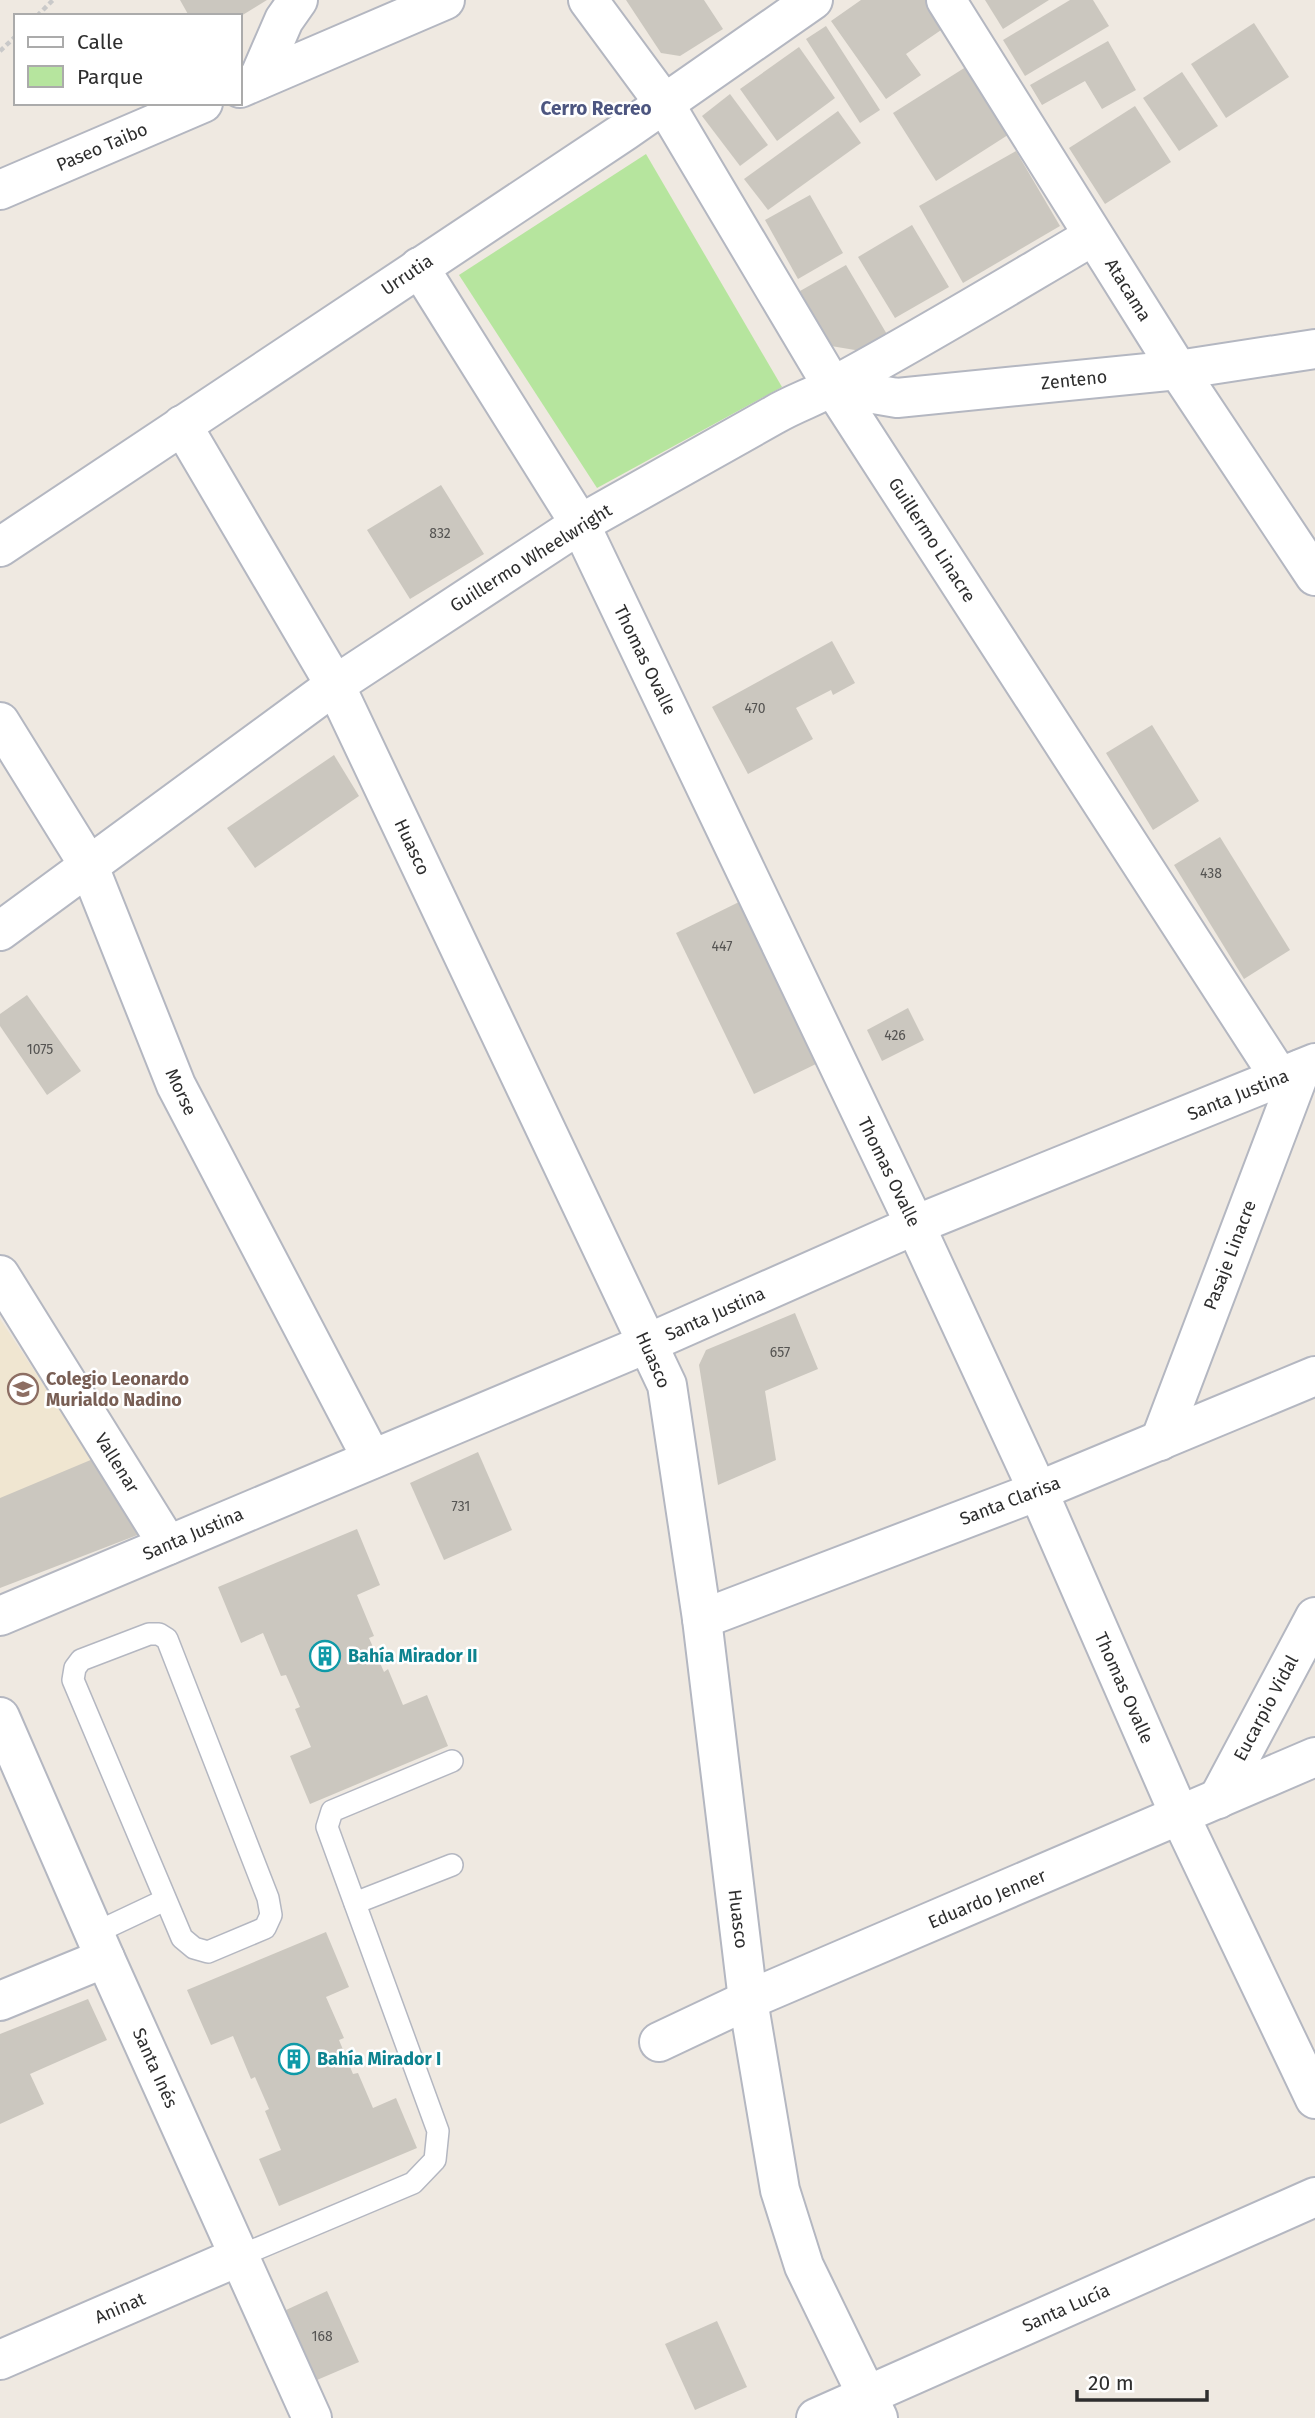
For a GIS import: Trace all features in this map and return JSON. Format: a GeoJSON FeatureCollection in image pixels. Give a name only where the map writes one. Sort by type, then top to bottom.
{"type":"FeatureCollection","features":[{"type":"Feature","properties":{"kind":"street"},"geometry":{"type":"LineString","coordinates":[[249,84],[298,0]]}},
{"type":"Feature","properties":{"kind":"street"},"geometry":{"type":"LineString","coordinates":[[249,84],[444,0]]}},
{"type":"Feature","properties":{"kind":"street","name":"Guillermo Linacre"},"geometry":{"type":"LineString","coordinates":[[588,0],[664,103],[833,387],[1296,1080]]}},
{"type":"Feature","properties":{"kind":"street","name":"Urrutia"},"geometry":{"type":"LineString","coordinates":[[0,547],[625,131],[813,0]]}},
{"type":"Feature","properties":{"kind":"street","name":"Atacama"},"geometry":{"type":"LineString","coordinates":[[946,0],[1178,370],[1315,576]]}},
{"type":"Feature","properties":{"kind":"street","name":"Paseo Taibo"},"geometry":{"type":"LineString","coordinates":[[0,190],[198,105]]}},
{"type":"Feature","properties":{"kind":"street","name":"Guillermo Wheelwright"},"geometry":{"type":"LineString","coordinates":[[0,932],[88,864],[335,685],[580,524],[784,409],[833,387],[912,343],[1093,236]]}},
{"type":"Feature","properties":{"kind":"street","name":"Thomas Ovalle"},"geometry":{"type":"LineString","coordinates":[[419,267],[580,524],[915,1225],[1038,1491],[1180,1816],[1315,2099]]}},
{"type":"Feature","properties":{"kind":"street","name":"Zenteno"},"geometry":{"type":"LineString","coordinates":[[833,387],[897,398],[1178,370],[1315,349]]}},
{"type":"Feature","properties":{"kind":"street","name":"Huasco"},"geometry":{"type":"LineString","coordinates":[[181,425],[335,685],[667,1385],[702,1619],[748,2000],[780,2190],[804,2266],[872,2407]]}},
{"type":"Feature","properties":{"kind":"street","name":"Morse"},"geometry":{"type":"LineString","coordinates":[[0,722],[88,864],[176,1085],[372,1459]]}},
{"type":"Feature","properties":{"kind":"street","name":"Santa Justina"},"geometry":{"type":"LineString","coordinates":[[0,1616],[646,1344],[915,1225],[1296,1080]]}},
{"type":"Feature","properties":{"kind":"street","name":"Pasaje Linacre"},"geometry":{"type":"LineString","coordinates":[[1160,1441],[1296,1080]]}},
{"type":"Feature","properties":{"kind":"street","name":"Vallenar"},"geometry":{"type":"LineString","coordinates":[[0,1275],[167,1545]]}},
{"type":"Feature","properties":{"kind":"street","name":"Santa Clarisa"},"geometry":{"type":"LineString","coordinates":[[702,1619],[1038,1491],[1315,1376]]}},
{"type":"Feature","properties":{"kind":"street","name":"Eucarpio Vidal"},"geometry":{"type":"LineString","coordinates":[[1217,1799],[1315,1617]]}},
{"type":"Feature","properties":{"kind":"street","name":"Santa Inés"},"geometry":{"type":"LineString","coordinates":[[0,1717],[313,2418]]}},
{"type":"Feature","properties":{"kind":"street","name":"Eduardo Jenner"},"geometry":{"type":"LineString","coordinates":[[659,2042],[748,2000],[1315,1757]]}},
{"type":"Feature","properties":{"kind":"street"},"geometry":{"type":"LineString","coordinates":[[0,2001],[100,1946]]}},
{"type":"Feature","properties":{"kind":"street","name":"Santa Lucía"},"geometry":{"type":"LineString","coordinates":[[816,2418],[872,2407],[1315,2197]]}},
{"type":"Feature","properties":{"kind":"street","name":"Aninat"},"geometry":{"type":"LineString","coordinates":[[0,2360],[240,2256]]}},
{"type":"Feature","properties":{"kind":"lane"},"geometry":{"type":"LineString","coordinates":[[149,1634],[159,1634],[167,1639],[268,1898],[271,1915],[265,1928],[208,1952],[194,1948],[182,1938],[165,1900],[73,1680],[75,1668],[81,1660],[149,1634]]}},
{"type":"Feature","properties":{"kind":"lane"},"geometry":{"type":"LineString","coordinates":[[240,2256],[413,2183],[435,2160],[438,2131],[327,1827],[332,1811],[452,1761]]}},
{"type":"Feature","properties":{"kind":"lane"},"geometry":{"type":"LineString","coordinates":[[355,1903],[452,1865]]}},
{"type":"Feature","properties":{"kind":"lane"},"geometry":{"type":"LineString","coordinates":[[100,1946],[165,1900]]}},
{"type":"Feature","properties":{"kind":"path"},"geometry":{"type":"LineString","coordinates":[[39,14],[54,0]]}},
{"type":"Feature","properties":{"kind":"path"},"geometry":{"type":"LineString","coordinates":[[0,51],[14,38]]}},
{"type":"Feature","properties":{"kind":"shaded area","name":"Colegio Leonardo Murialdo Nadino"},"geometry":{"type":"Polygon","coordinates":[[[0,1319],[93,1459],[0,1588],[0,1319]]]}},
{"type":"Feature","properties":{"kind":"green space"},"geometry":{"type":"Polygon","coordinates":[[[646,154],[782,387],[597,488],[459,275],[646,154]]]}},
{"type":"Feature","properties":{"kind":"building"},"geometry":{"type":"Polygon","coordinates":[[[180,0],[267,0],[242,15],[188,14],[180,0]]]}},
{"type":"Feature","properties":{"kind":"building"},"geometry":{"type":"Polygon","coordinates":[[[626,0],[704,0],[723,29],[680,56],[661,53],[626,0]]]}},
{"type":"Feature","properties":{"kind":"building"},"geometry":{"type":"Polygon","coordinates":[[[861,0],[929,0],[947,26],[906,54],[921,75],[886,99],[831,21],[861,0]]]}},
{"type":"Feature","properties":{"kind":"building"},"geometry":{"type":"Polygon","coordinates":[[[985,0],[1049,0],[1003,29],[985,0]]]}},
{"type":"Feature","properties":{"kind":"building"},"geometry":{"type":"Polygon","coordinates":[[[1070,0],[1093,0],[1109,26],[1025,76],[1003,40],[1070,0]]]}},
{"type":"Feature","properties":{"kind":"building"},"geometry":{"type":"Polygon","coordinates":[[[1254,23],[1289,77],[1226,118],[1191,64],[1254,23]]]}},
{"type":"Feature","properties":{"kind":"building"},"geometry":{"type":"Polygon","coordinates":[[[826,26],[880,110],[860,123],[806,39],[826,26]]]}},
{"type":"Feature","properties":{"kind":"building"},"geometry":{"type":"Polygon","coordinates":[[[1108,41],[1136,90],[1102,109],[1085,81],[1042,105],[1030,85],[1108,41]]]}},
{"type":"Feature","properties":{"kind":"building"},"geometry":{"type":"Polygon","coordinates":[[[799,47],[835,98],[777,141],[740,89],[799,47]]]}},
{"type":"Feature","properties":{"kind":"building"},"geometry":{"type":"Polygon","coordinates":[[[969,65],[1011,133],[936,181],[893,113],[969,65]]]}},
{"type":"Feature","properties":{"kind":"building"},"geometry":{"type":"Polygon","coordinates":[[[1182,72],[1218,126],[1179,151],[1143,98],[1182,72]]]}},
{"type":"Feature","properties":{"kind":"building"},"geometry":{"type":"Polygon","coordinates":[[[730,94],[768,145],[740,166],[702,116],[730,94]]]}},
{"type":"Feature","properties":{"kind":"building"},"geometry":{"type":"Polygon","coordinates":[[[1135,106],[1171,162],[1105,204],[1069,148],[1135,106]]]}},
{"type":"Feature","properties":{"kind":"building"},"geometry":{"type":"Polygon","coordinates":[[[838,111],[861,143],[768,210],[744,179],[838,111]]]}},
{"type":"Feature","properties":{"kind":"building"},"geometry":{"type":"Polygon","coordinates":[[[1016,151],[1060,226],[963,283],[919,206],[1016,151]]]}},
{"type":"Feature","properties":{"kind":"building"},"geometry":{"type":"Polygon","coordinates":[[[810,195],[843,253],[798,279],[765,220],[810,195]]]}},
{"type":"Feature","properties":{"kind":"building"},"geometry":{"type":"Polygon","coordinates":[[[912,225],[949,287],[895,318],[858,257],[912,225]]]}},
{"type":"Feature","properties":{"kind":"building"},"geometry":{"type":"Polygon","coordinates":[[[846,265],[888,336],[861,351],[831,346],[800,291],[846,265]]]}},
{"type":"Feature","properties":{"kind":"building"},"geometry":{"type":"Polygon","coordinates":[[[441,485],[484,554],[410,599],[367,530],[441,485]]]}},
{"type":"Feature","properties":{"kind":"building"},"geometry":{"type":"Polygon","coordinates":[[[832,641],[855,683],[833,695],[831,690],[796,708],[813,739],[748,774],[712,707],[832,641]]]}},
{"type":"Feature","properties":{"kind":"building"},"geometry":{"type":"Polygon","coordinates":[[[1152,725],[1199,801],[1153,830],[1106,753],[1152,725]]]}},
{"type":"Feature","properties":{"kind":"building"},"geometry":{"type":"Polygon","coordinates":[[[334,755],[359,796],[255,868],[227,828],[334,755]]]}},
{"type":"Feature","properties":{"kind":"building"},"geometry":{"type":"Polygon","coordinates":[[[1220,837],[1290,950],[1244,979],[1174,865],[1220,837]]]}},
{"type":"Feature","properties":{"kind":"building"},"geometry":{"type":"Polygon","coordinates":[[[739,902],[818,1063],[754,1094],[676,933],[739,902]]]}},
{"type":"Feature","properties":{"kind":"building"},"geometry":{"type":"Polygon","coordinates":[[[27,995],[81,1071],[47,1095],[0,1026],[0,1014],[27,995]]]}},
{"type":"Feature","properties":{"kind":"building"},"geometry":{"type":"Polygon","coordinates":[[[908,1008],[924,1040],[882,1061],[867,1030],[908,1008]]]}},
{"type":"Feature","properties":{"kind":"building"},"geometry":{"type":"Polygon","coordinates":[[[795,1313],[818,1369],[765,1391],[776,1460],[718,1485],[699,1365],[706,1350],[795,1313]]]}},
{"type":"Feature","properties":{"kind":"building"},"geometry":{"type":"Polygon","coordinates":[[[478,1452],[512,1530],[444,1560],[410,1483],[478,1452]]]}},
{"type":"Feature","properties":{"kind":"building"},"geometry":{"type":"Polygon","coordinates":[[[93,1459],[140,1534],[0,1588],[0,1498],[93,1459]]]}},
{"type":"Feature","properties":{"kind":"building","name":"Bahía Mirador II"},"geometry":{"type":"Polygon","coordinates":[[[357,1529],[380,1585],[357,1595],[374,1636],[369,1638],[384,1672],[388,1669],[403,1705],[427,1695],[448,1746],[310,1804],[290,1756],[311,1747],[295,1709],[300,1707],[286,1675],[281,1676],[263,1633],[241,1643],[218,1587],[357,1529]]]}},
{"type":"Feature","properties":{"kind":"building","name":"Bahía Mirador I"},"geometry":{"type":"Polygon","coordinates":[[[326,1932],[349,1987],[326,1997],[344,2038],[339,2040],[353,2074],[358,2073],[373,2108],[396,2098],[417,2148],[279,2206],[259,2159],[281,2150],[265,2111],[269,2109],[255,2077],[251,2079],[233,2036],[211,2045],[187,1990],[326,1932]]]}},
{"type":"Feature","properties":{"kind":"building"},"geometry":{"type":"Polygon","coordinates":[[[88,1999],[107,2040],[30,2074],[44,2104],[0,2124],[0,2034],[88,1999]]]}},
{"type":"Feature","properties":{"kind":"building"},"geometry":{"type":"Polygon","coordinates":[[[327,2291],[359,2362],[317,2380],[286,2310],[327,2291]]]}},
{"type":"Feature","properties":{"kind":"building"},"geometry":{"type":"Polygon","coordinates":[[[717,2321],[747,2387],[695,2410],[665,2344],[717,2321]]]}},
{"type":"Feature","properties":{"kind":"place","name":"Colegio Leonardo Murialdo Nadino"},"geometry":{"type":"Point","coordinates":[23,1389]}},
{"type":"Feature","properties":{"kind":"place","name":"Bahía Mirador II"},"geometry":{"type":"Point","coordinates":[325,1656]}},
{"type":"Feature","properties":{"kind":"place","name":"Bahía Mirador I"},"geometry":{"type":"Point","coordinates":[294,2059]}},
{"type":"Feature","properties":{"kind":"district","name":"Cerro Recreo"},"geometry":{"type":"Point","coordinates":[596,108]}}]}
